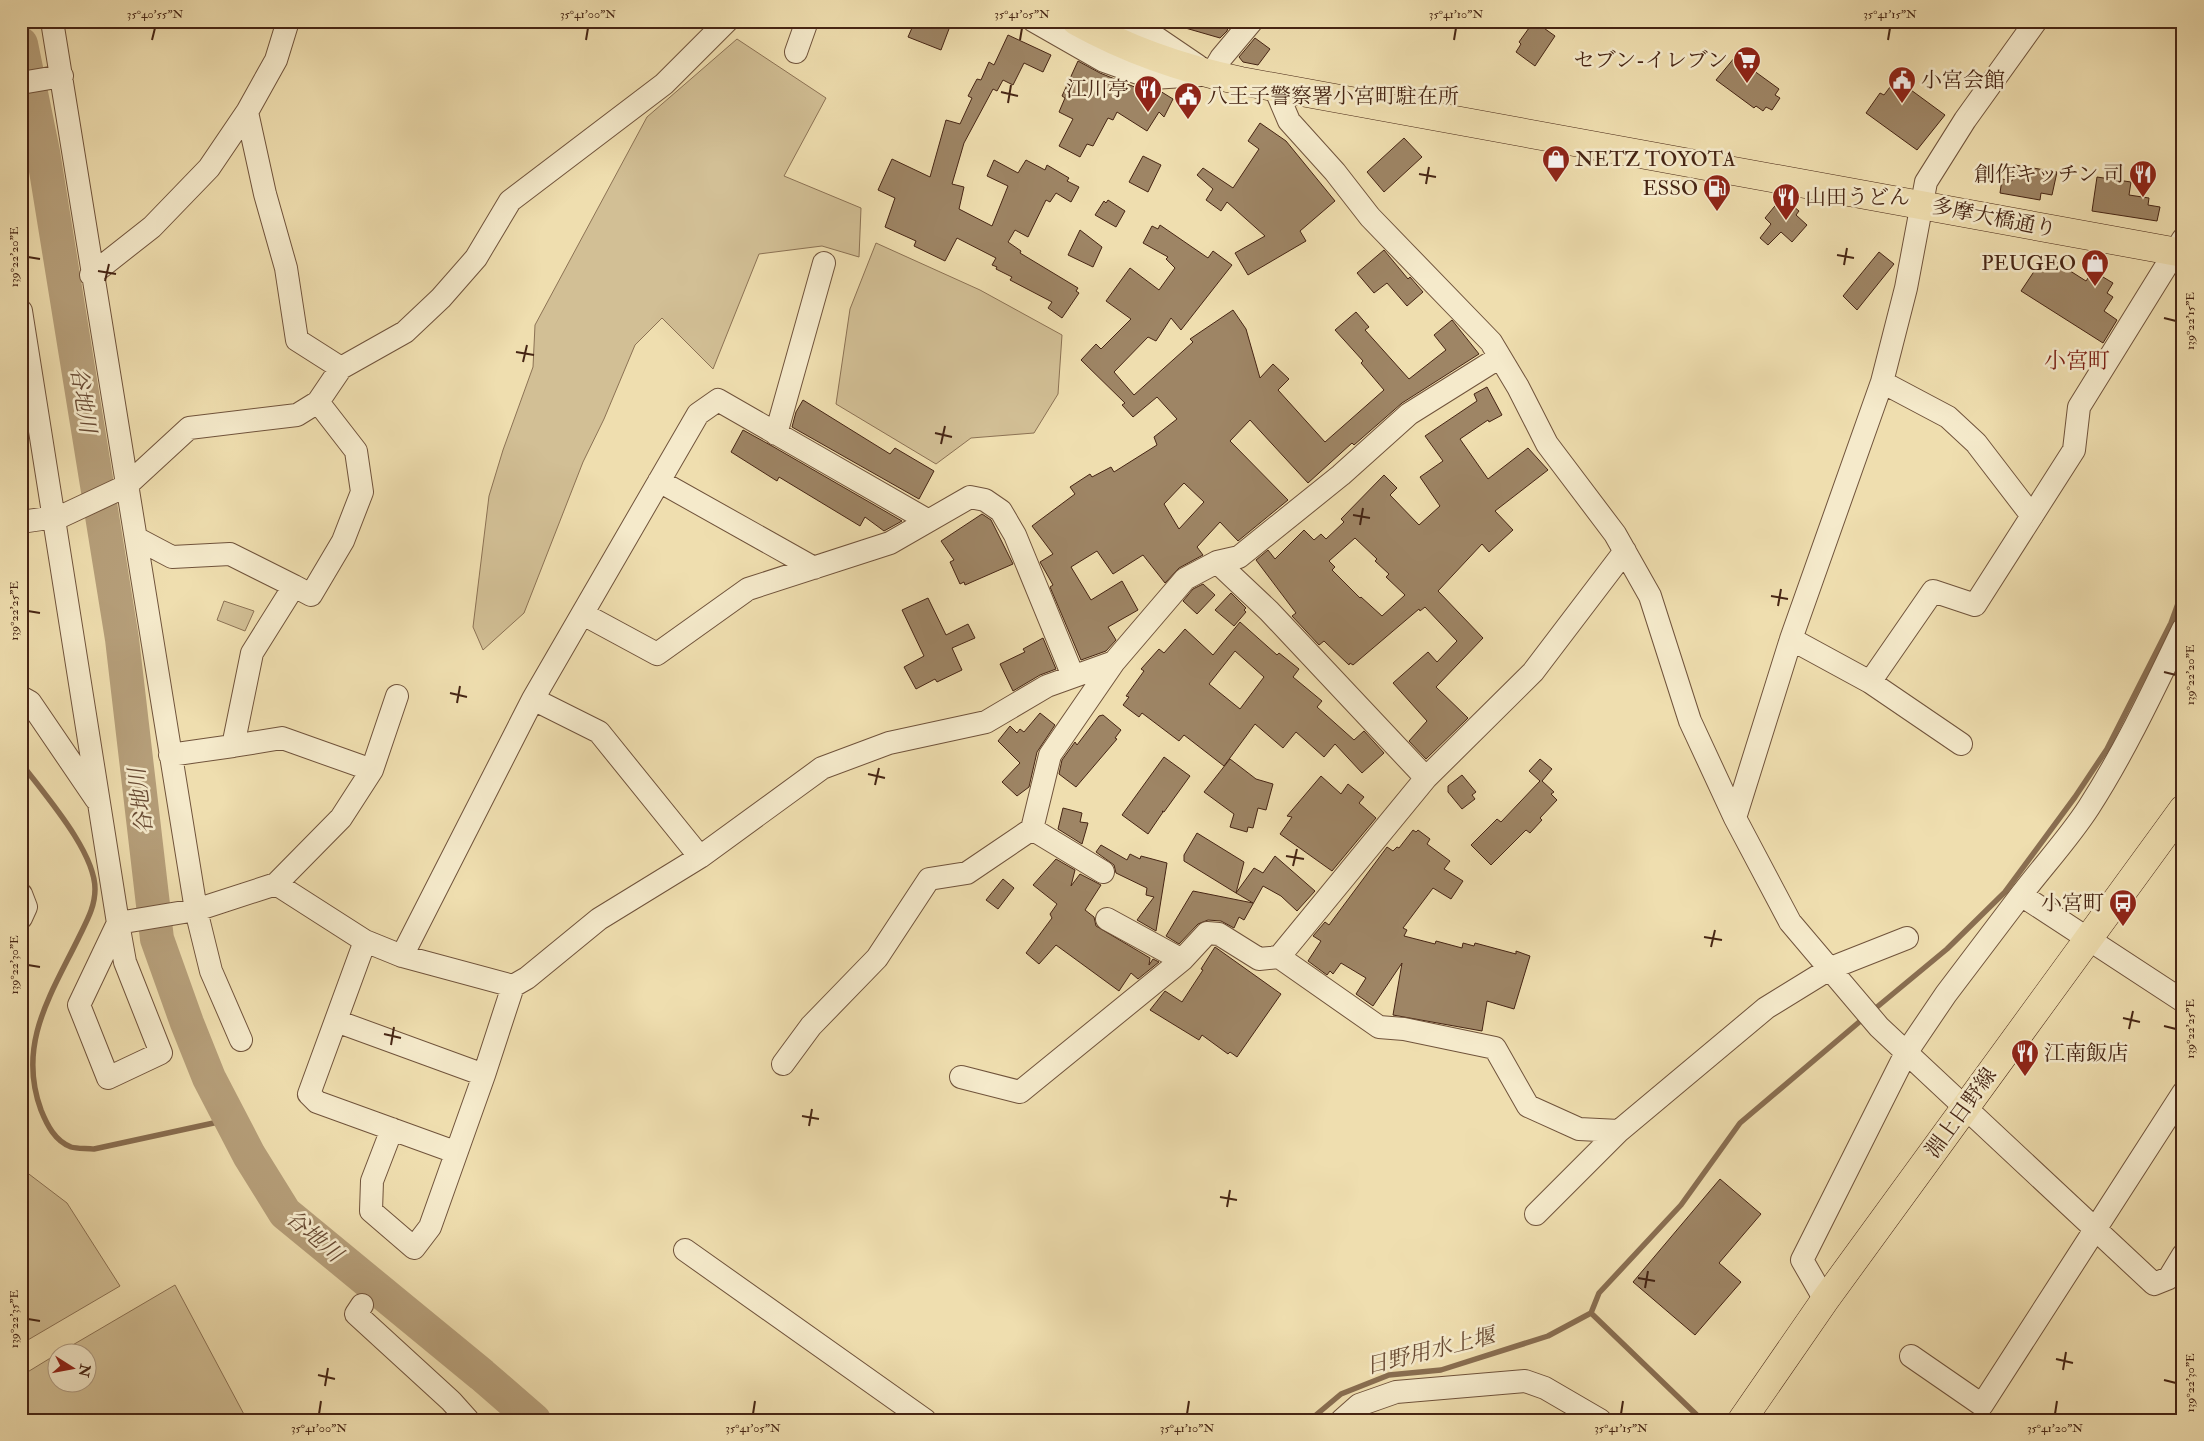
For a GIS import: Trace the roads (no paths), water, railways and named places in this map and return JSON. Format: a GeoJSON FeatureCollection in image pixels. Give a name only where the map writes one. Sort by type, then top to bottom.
{"type":"FeatureCollection","features":[{"type":"Feature","properties":{"kind":"main road","name":"多摩大橋通り"},"geometry":{"type":"LineString","coordinates":[[1076,21],[1137,51],[1212,75],[1275,88],[1922,205],[2180,248]]}},
{"type":"Feature","properties":{"kind":"main road","name":"淵上日野線"},"geometry":{"type":"LineString","coordinates":[[1742,1420],[1964,1108],[2183,809]]}},
{"type":"Feature","properties":{"kind":"street"},"geometry":{"type":"LineString","coordinates":[[52,21],[56,77],[91,275],[122,488],[136,538],[170,755],[190,911],[211,971],[241,1040]]}},
{"type":"Feature","properties":{"kind":"street"},"geometry":{"type":"LineString","coordinates":[[91,275],[152,227],[209,168],[247,112],[276,60],[288,21]]}},
{"type":"Feature","properties":{"kind":"street"},"geometry":{"type":"LineString","coordinates":[[21,522],[58,517],[122,488],[190,428],[297,415],[318,402],[341,368],[405,332],[441,298],[476,258],[510,201],[664,84],[727,21]]}},
{"type":"Feature","properties":{"kind":"street"},"geometry":{"type":"LineString","coordinates":[[796,52],[807,21]]}},
{"type":"Feature","properties":{"kind":"street"},"geometry":{"type":"LineString","coordinates":[[1034,21],[1104,60],[1152,78],[1212,75]]}},
{"type":"Feature","properties":{"kind":"street"},"geometry":{"type":"LineString","coordinates":[[1122,21],[1148,32],[1212,75]]}},
{"type":"Feature","properties":{"kind":"street"},"geometry":{"type":"LineString","coordinates":[[1212,75],[1221,58],[1252,21]]}},
{"type":"Feature","properties":{"kind":"street"},"geometry":{"type":"LineString","coordinates":[[1735,818],[1791,639],[1882,382],[1906,288],[1926,182],[1965,120],[2036,21]]}},
{"type":"Feature","properties":{"kind":"street"},"geometry":{"type":"LineString","coordinates":[[21,83],[56,77]]}},
{"type":"Feature","properties":{"kind":"street"},"geometry":{"type":"LineString","coordinates":[[1275,88],[1289,121],[1335,172],[1378,226],[1491,342],[1547,444],[1615,534],[1650,596],[1690,721],[1735,818],[1790,922],[1831,968],[1879,1028],[2154,1284],[2169,1278],[2183,1255]]}},
{"type":"Feature","properties":{"kind":"street"},"geometry":{"type":"LineString","coordinates":[[247,112],[265,194],[286,268],[297,340],[341,368]]}},
{"type":"Feature","properties":{"kind":"street"},"geometry":{"type":"LineString","coordinates":[[1870,682],[1933,591],[1975,605],[2074,450],[2079,407],[2180,248]]}},
{"type":"Feature","properties":{"kind":"street"},"geometry":{"type":"LineString","coordinates":[[776,434],[824,263]]}},
{"type":"Feature","properties":{"kind":"street"},"geometry":{"type":"LineString","coordinates":[[21,311],[58,517],[100,806],[121,923],[125,962],[161,1053],[108,1078],[79,1005],[121,923]]}},
{"type":"Feature","properties":{"kind":"street"},"geometry":{"type":"LineString","coordinates":[[783,1064],[811,1026],[877,958],[929,879],[967,873],[1032,829],[1050,755],[1114,662],[1185,579],[1217,562],[1239,558],[1409,414],[1500,357]]}},
{"type":"Feature","properties":{"kind":"street"},"geometry":{"type":"LineString","coordinates":[[1882,382],[1948,417],[1976,443],[2032,516]]}},
{"type":"Feature","properties":{"kind":"street"},"geometry":{"type":"LineString","coordinates":[[402,956],[533,699],[698,414],[718,400],[927,520]]}},
{"type":"Feature","properties":{"kind":"street"},"geometry":{"type":"LineString","coordinates":[[136,538],[172,557],[230,554],[311,595],[343,541],[362,492],[356,451],[318,402]]}},
{"type":"Feature","properties":{"kind":"street"},"geometry":{"type":"LineString","coordinates":[[659,481],[814,568]]}},
{"type":"Feature","properties":{"kind":"street"},"geometry":{"type":"LineString","coordinates":[[582,614],[657,654],[748,589],[890,543],[927,520],[942,515],[970,497],[985,500],[1001,511],[1015,535],[1073,676]]}},
{"type":"Feature","properties":{"kind":"street"},"geometry":{"type":"LineString","coordinates":[[1279,957],[1426,778],[1533,672],[1625,551]]}},
{"type":"Feature","properties":{"kind":"street"},"geometry":{"type":"LineString","coordinates":[[1217,562],[1268,611],[1426,778]]}},
{"type":"Feature","properties":{"kind":"street"},"geometry":{"type":"LineString","coordinates":[[233,746],[252,653],[294,586]]}},
{"type":"Feature","properties":{"kind":"street"},"geometry":{"type":"LineString","coordinates":[[1826,1300],[1802,1260],[1906,1053],[1946,994],[2088,809],[2106,780],[2151,696],[2183,628]]}},
{"type":"Feature","properties":{"kind":"street"},"geometry":{"type":"LineString","coordinates":[[1791,639],[1870,682],[1961,744]]}},
{"type":"Feature","properties":{"kind":"street"},"geometry":{"type":"LineString","coordinates":[[392,1129],[372,1181],[371,1211],[414,1248],[430,1227],[484,1075],[513,986],[527,978],[599,919],[700,857],[822,768],[889,742],[986,722],[1047,686],[1114,662]]}},
{"type":"Feature","properties":{"kind":"street"},"geometry":{"type":"LineString","coordinates":[[21,696],[30,702],[100,806]]}},
{"type":"Feature","properties":{"kind":"street"},"geometry":{"type":"LineString","coordinates":[[121,923],[190,911],[276,884],[341,818],[372,770],[397,696]]}},
{"type":"Feature","properties":{"kind":"street"},"geometry":{"type":"LineString","coordinates":[[533,699],[599,732],[700,857]]}},
{"type":"Feature","properties":{"kind":"street"},"geometry":{"type":"LineString","coordinates":[[170,755],[282,738],[372,770]]}},
{"type":"Feature","properties":{"kind":"street"},"geometry":{"type":"LineString","coordinates":[[1032,829],[1103,872]]}},
{"type":"Feature","properties":{"kind":"street"},"geometry":{"type":"LineString","coordinates":[[276,884],[365,941],[402,956],[513,986]]}},
{"type":"Feature","properties":{"kind":"street"},"geometry":{"type":"LineString","coordinates":[[21,894],[26,907],[21,918]]}},
{"type":"Feature","properties":{"kind":"street"},"geometry":{"type":"LineString","coordinates":[[2021,895],[2087,940],[2183,1001]]}},
{"type":"Feature","properties":{"kind":"street"},"geometry":{"type":"LineString","coordinates":[[1107,919],[1182,960]]}},
{"type":"Feature","properties":{"kind":"street"},"geometry":{"type":"LineString","coordinates":[[961,1078],[1020,1092],[1182,960],[1206,933],[1219,934],[1259,959],[1279,957],[1379,1027],[1404,1029],[1495,1048],[1528,1106],[1579,1129],[1619,1131]]}},
{"type":"Feature","properties":{"kind":"street"},"geometry":{"type":"LineString","coordinates":[[1536,1214],[1619,1131],[1766,1008],[1831,968],[1907,938]]}},
{"type":"Feature","properties":{"kind":"street"},"geometry":{"type":"LineString","coordinates":[[365,941],[309,1094],[317,1102],[456,1152]]}},
{"type":"Feature","properties":{"kind":"street"},"geometry":{"type":"LineString","coordinates":[[336,1021],[484,1075]]}},
{"type":"Feature","properties":{"kind":"street"},"geometry":{"type":"LineString","coordinates":[[1911,1356],[1982,1405],[2183,1093]]}},
{"type":"Feature","properties":{"kind":"street"},"geometry":{"type":"LineString","coordinates":[[685,1250],[925,1420]]}},
{"type":"Feature","properties":{"kind":"street"},"geometry":{"type":"LineString","coordinates":[[362,1305],[356,1314],[451,1400],[468,1420]]}},
{"type":"Feature","properties":{"kind":"street"},"geometry":{"type":"LineString","coordinates":[[1342,1420],[1359,1405],[1396,1392],[1525,1381],[1546,1388],[1600,1420]]}},
{"type":"Feature","properties":{"kind":"waterway","name":"谷地川"},"geometry":{"type":"LineString","coordinates":[[21,44],[43,152],[122,639],[157,939],[187,1023],[209,1078],[249,1155],[285,1213],[534,1420]]}},
{"type":"Feature","properties":{"kind":"waterway"},"geometry":{"type":"LineString","coordinates":[[1871,1012],[1947,949],[2005,892],[2075,797],[2107,749],[2171,623],[2183,590]]}},
{"type":"Feature","properties":{"kind":"waterway"},"geometry":{"type":"LineString","coordinates":[[21,763],[55,806],[78,841],[93,874],[95,889],[90,915],[48,1001],[40,1021],[35,1042],[33,1064],[35,1086],[41,1110],[49,1127],[60,1141],[73,1148],[94,1149],[232,1119]]}},
{"type":"Feature","properties":{"kind":"waterway"},"geometry":{"type":"LineString","coordinates":[[1591,1313],[1599,1293],[1681,1205],[1740,1123],[1864,1018]]}},
{"type":"Feature","properties":{"kind":"waterway"},"geometry":{"type":"LineString","coordinates":[[1591,1313],[1702,1420]]}},
{"type":"Feature","properties":{"kind":"waterway","name":"日野用水上堰"},"geometry":{"type":"LineString","coordinates":[[1310,1420],[1341,1394],[1389,1375],[1441,1370],[1548,1336],[1591,1313]]}},
{"type":"Feature","properties":{"kind":"place","name":"セブン-イレブン"},"geometry":{"type":"Point","coordinates":[1747,84]}},
{"type":"Feature","properties":{"kind":"place","name":"小宮会館"},"geometry":{"type":"Point","coordinates":[1902,104]}},
{"type":"Feature","properties":{"kind":"place","name":"江川亭"},"geometry":{"type":"Point","coordinates":[1148,113]}},
{"type":"Feature","properties":{"kind":"place","name":"八王子警察署小宮町駐在所"},"geometry":{"type":"Point","coordinates":[1188,120]}},
{"type":"Feature","properties":{"kind":"place","name":"NETZ TOYOTA"},"geometry":{"type":"Point","coordinates":[1556,183]}},
{"type":"Feature","properties":{"kind":"place","name":"創作キッチン 司"},"geometry":{"type":"Point","coordinates":[2143,198]}},
{"type":"Feature","properties":{"kind":"place","name":"ESSO"},"geometry":{"type":"Point","coordinates":[1717,212]}},
{"type":"Feature","properties":{"kind":"place","name":"山田うどん"},"geometry":{"type":"Point","coordinates":[1786,221]}},
{"type":"Feature","properties":{"kind":"place","name":"PEUGEO"},"geometry":{"type":"Point","coordinates":[2095,287]}},
{"type":"Feature","properties":{"kind":"place","name":"小宮町"},"geometry":{"type":"Point","coordinates":[2123,927]}},
{"type":"Feature","properties":{"kind":"place","name":"江南飯店"},"geometry":{"type":"Point","coordinates":[2025,1077]}},
{"type":"Feature","properties":{"kind":"district","name":"小宮町"},"geometry":{"type":"Point","coordinates":[2077,361]}}]}
